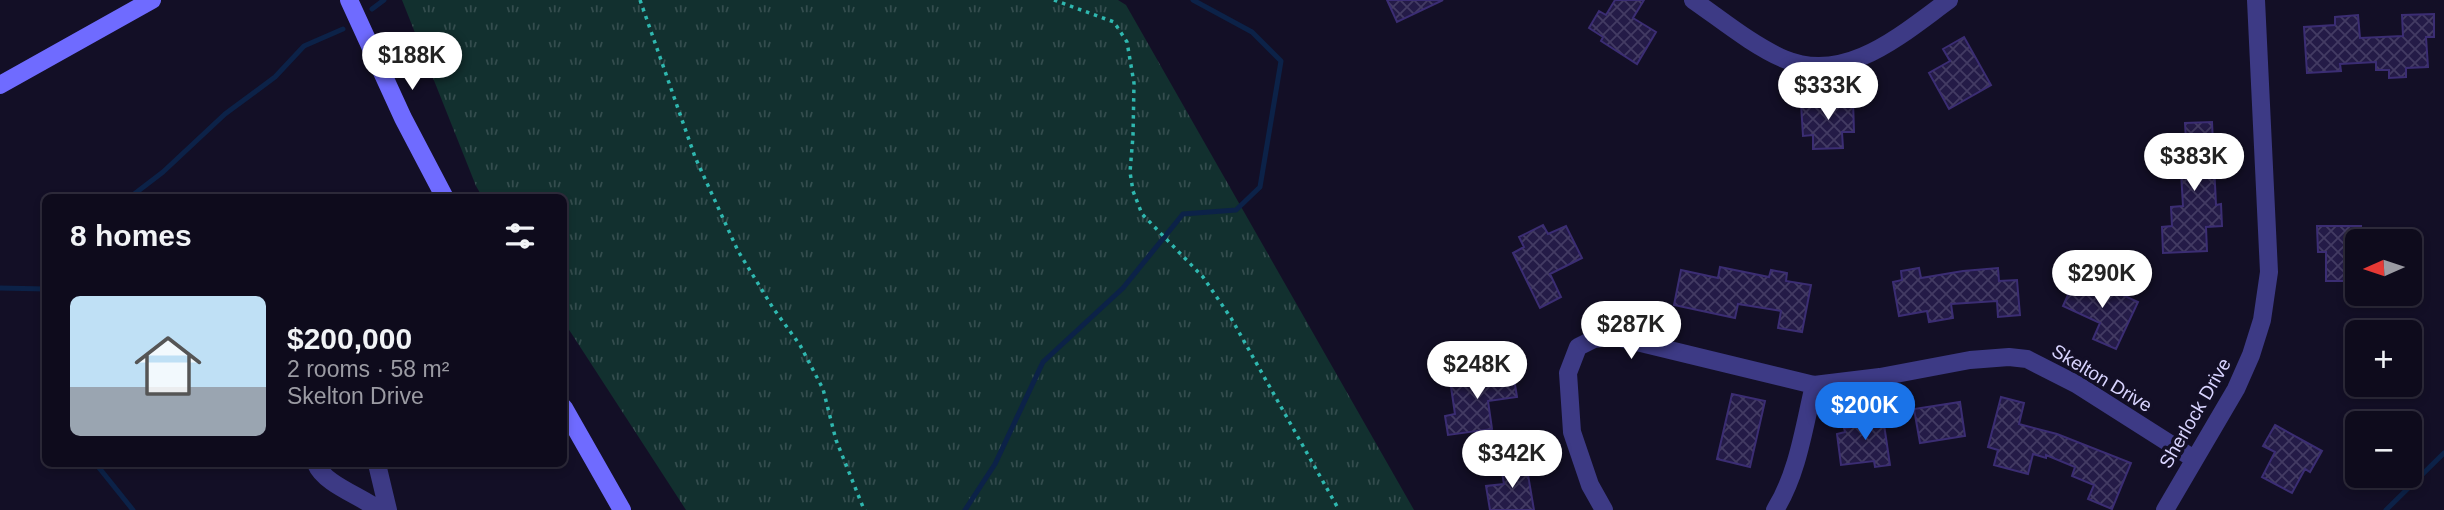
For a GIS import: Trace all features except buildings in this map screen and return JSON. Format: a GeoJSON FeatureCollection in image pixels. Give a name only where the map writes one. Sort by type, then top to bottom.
{"type":"FeatureCollection","features":[{"type":"Feature","properties":{"kind":"street"},"geometry":{"type":"LineString","coordinates":[[0,85],[152,0]]}},
{"type":"Feature","properties":{"kind":"street"},"geometry":{"type":"LineString","coordinates":[[349,0],[403,118],[443,194]]}},
{"type":"Feature","properties":{"kind":"street"},"geometry":{"type":"LineString","coordinates":[[1693,0],[1786,60],[1828,66],[1868,55],[1949,0]]}},
{"type":"Feature","properties":{"kind":"street","name":"Sherlock Drive"},"geometry":{"type":"LineString","coordinates":[[2165,510],[2236,389],[2262,320],[2269,272],[2256,0]]}},
{"type":"Feature","properties":{"kind":"street","name":"Skelton Drive"},"geometry":{"type":"LineString","coordinates":[[1604,510],[1590,485],[1572,432],[1568,373],[1578,347],[1594,339],[1612,336],[1814,385],[1880,377],[1970,360],[2009,357],[2027,359],[2076,384],[2194,459]]}},
{"type":"Feature","properties":{"kind":"street"},"geometry":{"type":"LineString","coordinates":[[1775,510],[1794,468],[1814,385]]}},
{"type":"Feature","properties":{"kind":"street"},"geometry":{"type":"LineString","coordinates":[[567,413],[622,510]]}},
{"type":"Feature","properties":{"kind":"street"},"geometry":{"type":"LineString","coordinates":[[317,467],[319,472],[343,489],[366,499],[379,510]]}},
{"type":"Feature","properties":{"kind":"street"},"geometry":{"type":"LineString","coordinates":[[378,467],[388,510]]}},
{"type":"Feature","properties":{"kind":"path"},"geometry":{"type":"LineString","coordinates":[[640,0],[695,157],[738,251],[773,308],[800,345],[824,389],[836,440],[850,479],[866,510]]}},
{"type":"Feature","properties":{"kind":"path"},"geometry":{"type":"LineString","coordinates":[[1054,0],[1114,22],[1127,42],[1134,83],[1130,173],[1137,203],[1151,226],[1203,277],[1231,318],[1339,510]]}},
{"type":"Feature","properties":{"kind":"green space"},"geometry":{"type":"Polygon","coordinates":[[[402,0],[1118,0],[1126,5],[1414,510],[686,510],[567,327],[567,194],[481,194],[402,0]]]}},
{"type":"Feature","properties":{"kind":"waterway"},"geometry":{"type":"LineString","coordinates":[[372,9],[384,0]]}},
{"type":"Feature","properties":{"kind":"waterway"},"geometry":{"type":"LineString","coordinates":[[965,510],[995,464],[1043,362],[1123,288],[1183,214],[1236,210],[1260,187],[1281,61],[1252,32],[1193,0]]}},
{"type":"Feature","properties":{"kind":"waterway"},"geometry":{"type":"LineString","coordinates":[[134,194],[163,172],[225,114],[275,77],[304,46],[343,29]]}},
{"type":"Feature","properties":{"kind":"waterway"},"geometry":{"type":"LineString","coordinates":[[0,288],[42,289]]}},
{"type":"Feature","properties":{"kind":"waterway"},"geometry":{"type":"LineString","coordinates":[[2386,510],[2444,453]]}},
{"type":"Feature","properties":{"kind":"waterway"},"geometry":{"type":"LineString","coordinates":[[98,467],[133,510]]}}]}
